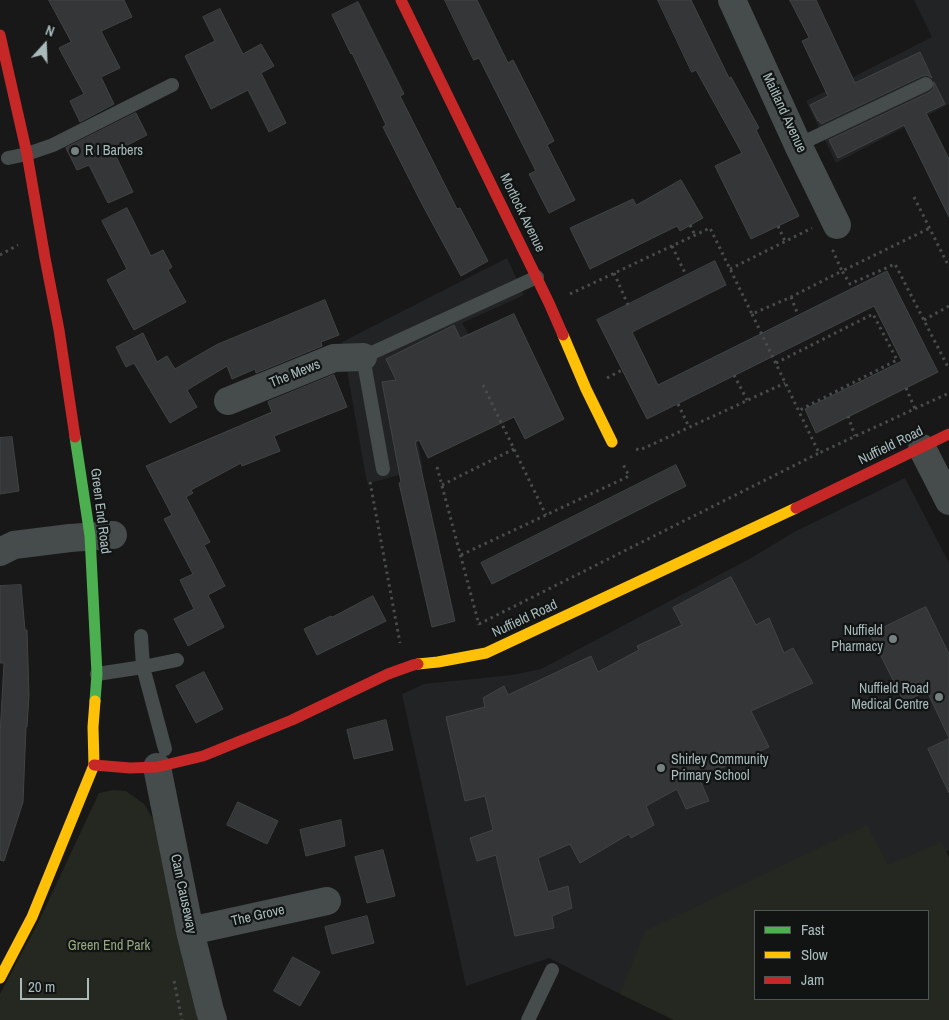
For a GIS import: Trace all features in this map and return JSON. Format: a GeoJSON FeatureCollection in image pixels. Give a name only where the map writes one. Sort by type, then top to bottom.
{"type":"FeatureCollection","features":[{"type":"Feature","properties":{"kind":"street","name":"Mortlock Avenue"},"geometry":{"type":"LineString","coordinates":[[401,0],[537,277],[586,389],[612,442]]}},
{"type":"Feature","properties":{"kind":"street","name":"Maitland Avenue"},"geometry":{"type":"LineString","coordinates":[[732,0],[835,221]]}},
{"type":"Feature","properties":{"kind":"street","name":"Green End Road"},"geometry":{"type":"LineString","coordinates":[[0,35],[27,154],[45,258],[101,536],[97,674],[93,728],[94,765],[32,917],[0,978]]}},
{"type":"Feature","properties":{"kind":"street","name":"The Mews"},"geometry":{"type":"LineString","coordinates":[[228,402],[334,358],[363,357]]}},
{"type":"Feature","properties":{"kind":"street","name":"Nuffield Road"},"geometry":{"type":"LineString","coordinates":[[94,765],[130,768],[161,758],[204,756],[292,720],[388,674],[413,665],[486,654],[754,529],[949,434]]}},
{"type":"Feature","properties":{"kind":"street"},"geometry":{"type":"LineString","coordinates":[[922,448],[949,501]]}},
{"type":"Feature","properties":{"kind":"street"},"geometry":{"type":"LineString","coordinates":[[0,552],[14,545],[101,536]]}},
{"type":"Feature","properties":{"kind":"street","name":"Cam Causeway"},"geometry":{"type":"LineString","coordinates":[[161,758],[190,931],[213,1020]]}},
{"type":"Feature","properties":{"kind":"street","name":"The Grove"},"geometry":{"type":"LineString","coordinates":[[190,931],[327,901]]}},
{"type":"Feature","properties":{"kind":"lane"},"geometry":{"type":"LineString","coordinates":[[798,144],[926,84]]}},
{"type":"Feature","properties":{"kind":"lane"},"geometry":{"type":"LineString","coordinates":[[8,158],[53,145],[172,85]]}},
{"type":"Feature","properties":{"kind":"lane"},"geometry":{"type":"LineString","coordinates":[[383,469],[363,357],[537,277]]}},
{"type":"Feature","properties":{"kind":"lane"},"geometry":{"type":"LineString","coordinates":[[141,636],[143,667],[161,758]]}},
{"type":"Feature","properties":{"kind":"lane"},"geometry":{"type":"LineString","coordinates":[[97,674],[177,660]]}},
{"type":"Feature","properties":{"kind":"lane"},"geometry":{"type":"LineString","coordinates":[[528,1020],[552,970]]}},
{"type":"Feature","properties":{"kind":"path"},"geometry":{"type":"LineString","coordinates":[[914,197],[949,267]]}},
{"type":"Feature","properties":{"kind":"path"},"geometry":{"type":"LineString","coordinates":[[730,269],[786,241],[835,221]]}},
{"type":"Feature","properties":{"kind":"path"},"geometry":{"type":"LineString","coordinates":[[690,225],[695,235]]}},
{"type":"Feature","properties":{"kind":"path"},"geometry":{"type":"LineString","coordinates":[[778,226],[786,241]]}},
{"type":"Feature","properties":{"kind":"path"},"geometry":{"type":"LineString","coordinates":[[549,303],[710,228],[819,453]]}},
{"type":"Feature","properties":{"kind":"path"},"geometry":{"type":"LineString","coordinates":[[752,314],[791,297],[842,270],[930,228]]}},
{"type":"Feature","properties":{"kind":"path"},"geometry":{"type":"LineString","coordinates":[[0,255],[21,244]]}},
{"type":"Feature","properties":{"kind":"path"},"geometry":{"type":"LineString","coordinates":[[672,246],[686,275]]}},
{"type":"Feature","properties":{"kind":"path"},"geometry":{"type":"LineString","coordinates":[[852,283],[896,264],[949,368]]}},
{"type":"Feature","properties":{"kind":"path"},"geometry":{"type":"LineString","coordinates":[[842,270],[850,284],[852,283],[854,287]]}},
{"type":"Feature","properties":{"kind":"path"},"geometry":{"type":"LineString","coordinates":[[614,273],[628,305]]}},
{"type":"Feature","properties":{"kind":"path"},"geometry":{"type":"LineString","coordinates":[[791,297],[798,315]]}},
{"type":"Feature","properties":{"kind":"path"},"geometry":{"type":"LineString","coordinates":[[924,320],[949,306]]}},
{"type":"Feature","properties":{"kind":"path"},"geometry":{"type":"LineString","coordinates":[[776,363],[873,314],[897,360],[798,411]]}},
{"type":"Feature","properties":{"kind":"path"},"geometry":{"type":"LineString","coordinates":[[734,375],[747,400]]}},
{"type":"Feature","properties":{"kind":"path"},"geometry":{"type":"LineString","coordinates":[[612,442],[640,450],[785,382]]}},
{"type":"Feature","properties":{"kind":"path"},"geometry":{"type":"LineString","coordinates":[[482,385],[546,515]]}},
{"type":"Feature","properties":{"kind":"path"},"geometry":{"type":"LineString","coordinates":[[906,388],[915,409]]}},
{"type":"Feature","properties":{"kind":"path"},"geometry":{"type":"LineString","coordinates":[[479,624],[819,453],[949,393]]}},
{"type":"Feature","properties":{"kind":"path"},"geometry":{"type":"LineString","coordinates":[[678,404],[689,427]]}},
{"type":"Feature","properties":{"kind":"path"},"geometry":{"type":"LineString","coordinates":[[848,416],[855,436]]}},
{"type":"Feature","properties":{"kind":"path"},"geometry":{"type":"LineString","coordinates":[[462,555],[629,476],[612,442]]}},
{"type":"Feature","properties":{"kind":"path"},"geometry":{"type":"LineString","coordinates":[[442,485],[514,449]]}},
{"type":"Feature","properties":{"kind":"path"},"geometry":{"type":"LineString","coordinates":[[437,466],[462,555],[486,654]]}},
{"type":"Feature","properties":{"kind":"path"},"geometry":{"type":"LineString","coordinates":[[369,480],[405,668]]}},
{"type":"Feature","properties":{"kind":"shaded area"},"geometry":{"type":"Polygon","coordinates":[[[914,0],[949,0],[949,104],[836,163],[806,101],[932,37],[914,0]]]}},
{"type":"Feature","properties":{"kind":"shaded area"},"geometry":{"type":"Polygon","coordinates":[[[507,258],[524,295],[462,323],[473,342],[404,376],[423,468],[367,483],[342,342],[507,258]]]}},
{"type":"Feature","properties":{"kind":"shaded area","name":"Shirley Community Primary School"},"geometry":{"type":"Polygon","coordinates":[[[905,478],[949,563],[949,850],[946,852],[949,858],[949,1020],[674,1020],[549,958],[466,986],[402,694],[424,684],[512,675],[541,669],[753,557],[794,532],[905,478]]]}},
{"type":"Feature","properties":{"kind":"green space","name":"Green End Park"},"geometry":{"type":"Polygon","coordinates":[[[113,790],[126,791],[144,804],[156,824],[205,1020],[0,1020],[0,994],[39,921],[99,793],[113,790]]]}},
{"type":"Feature","properties":{"kind":"green space"},"geometry":{"type":"Polygon","coordinates":[[[867,825],[888,865],[941,842],[949,858],[949,1020],[674,1020],[620,994],[645,931],[867,825]]]}},
{"type":"Feature","properties":{"kind":"building"},"geometry":{"type":"Polygon","coordinates":[[[49,0],[124,0],[132,17],[101,31],[120,68],[101,77],[114,104],[80,122],[70,101],[84,94],[59,48],[71,42],[49,0]]]}},
{"type":"Feature","properties":{"kind":"building"},"geometry":{"type":"Polygon","coordinates":[[[445,0],[477,0],[508,63],[513,60],[554,141],[547,145],[575,200],[549,213],[529,174],[536,171],[479,58],[474,60],[445,0]]]}},
{"type":"Feature","properties":{"kind":"building"},"geometry":{"type":"Polygon","coordinates":[[[658,0],[691,0],[729,78],[731,77],[759,128],[756,130],[799,216],[751,239],[715,166],[742,153],[696,70],[692,72],[658,0]]]}},
{"type":"Feature","properties":{"kind":"building"},"geometry":{"type":"Polygon","coordinates":[[[790,0],[816,0],[855,83],[920,52],[932,78],[927,75],[922,76],[821,124],[810,105],[828,96],[802,41],[809,38],[790,0]]]}},
{"type":"Feature","properties":{"kind":"building"},"geometry":{"type":"Polygon","coordinates":[[[358,2],[404,94],[400,96],[457,209],[460,208],[488,261],[461,276],[383,127],[386,125],[332,15],[358,2]]]}},
{"type":"Feature","properties":{"kind":"building"},"geometry":{"type":"Polygon","coordinates":[[[220,9],[243,54],[261,44],[274,66],[261,73],[286,123],[269,132],[248,90],[211,109],[185,56],[215,41],[203,17],[220,9]]]}},
{"type":"Feature","properties":{"kind":"building"},"geometry":{"type":"Polygon","coordinates":[[[934,82],[945,104],[926,113],[949,159],[949,217],[904,125],[838,158],[829,140],[930,92],[933,89],[934,82]]]}},
{"type":"Feature","properties":{"kind":"building"},"geometry":{"type":"Polygon","coordinates":[[[136,113],[147,135],[114,152],[133,192],[108,203],[89,165],[77,170],[66,148],[136,113]]]}},
{"type":"Feature","properties":{"kind":"building"},"geometry":{"type":"Polygon","coordinates":[[[681,180],[703,218],[680,231],[677,226],[590,269],[570,228],[633,199],[636,205],[681,180]]]}},
{"type":"Feature","properties":{"kind":"building"},"geometry":{"type":"Polygon","coordinates":[[[127,208],[151,256],[163,250],[172,267],[168,270],[186,302],[134,330],[107,280],[127,269],[102,221],[127,208]]]}},
{"type":"Feature","properties":{"kind":"building"},"geometry":{"type":"Polygon","coordinates":[[[715,261],[726,285],[632,332],[658,385],[887,271],[938,372],[816,433],[805,409],[902,361],[874,306],[647,419],[597,320],[715,261]]]}},
{"type":"Feature","properties":{"kind":"building"},"geometry":{"type":"Polygon","coordinates":[[[325,300],[339,335],[321,342],[322,346],[256,373],[255,369],[232,379],[227,366],[187,390],[197,407],[170,423],[134,363],[126,367],[116,347],[143,333],[157,362],[167,356],[175,369],[216,345],[325,300]]]}},
{"type":"Feature","properties":{"kind":"building"},"geometry":{"type":"Polygon","coordinates":[[[514,314],[564,419],[525,439],[514,417],[428,458],[419,440],[415,442],[455,621],[432,627],[399,483],[401,482],[382,382],[396,380],[386,359],[454,325],[460,338],[514,314]]]}},
{"type":"Feature","properties":{"kind":"building"},"geometry":{"type":"Polygon","coordinates":[[[334,375],[347,407],[274,436],[280,451],[242,466],[241,463],[191,490],[193,493],[186,497],[210,542],[204,545],[225,586],[208,595],[224,627],[188,646],[174,619],[194,609],[180,580],[193,574],[164,519],[172,515],[146,466],[272,412],[268,402],[334,375]]]}},
{"type":"Feature","properties":{"kind":"building"},"geometry":{"type":"Polygon","coordinates":[[[12,437],[19,491],[0,494],[0,438],[12,437]]]}},
{"type":"Feature","properties":{"kind":"building"},"geometry":{"type":"Polygon","coordinates":[[[676,465],[686,486],[492,584],[481,563],[676,465]]]}},
{"type":"Feature","properties":{"kind":"building"},"geometry":{"type":"Polygon","coordinates":[[[731,577],[756,625],[769,618],[784,653],[793,648],[813,683],[751,711],[769,747],[699,778],[709,801],[686,809],[677,789],[646,806],[654,825],[631,838],[629,834],[580,863],[570,844],[538,858],[548,892],[568,886],[572,908],[552,916],[554,928],[515,936],[496,855],[477,861],[470,838],[493,830],[485,796],[465,801],[446,717],[485,707],[483,698],[504,686],[508,695],[591,656],[598,672],[639,650],[637,646],[682,625],[673,608],[731,577]]]}},
{"type":"Feature","properties":{"kind":"building"},"geometry":{"type":"Polygon","coordinates":[[[21,585],[25,630],[27,630],[29,695],[23,802],[4,861],[0,860],[0,735],[4,663],[0,663],[0,586],[21,585]]]}},
{"type":"Feature","properties":{"kind":"building"},"geometry":{"type":"Polygon","coordinates":[[[373,596],[386,621],[317,655],[304,629],[373,596]]]}},
{"type":"Feature","properties":{"kind":"building"},"geometry":{"type":"Polygon","coordinates":[[[926,607],[949,654],[949,738],[927,691],[904,702],[870,634],[926,607]]]}},
{"type":"Feature","properties":{"kind":"building"},"geometry":{"type":"Polygon","coordinates":[[[204,672],[223,709],[196,723],[176,686],[204,672]]]}},
{"type":"Feature","properties":{"kind":"building"},"geometry":{"type":"Polygon","coordinates":[[[386,720],[393,750],[354,759],[347,730],[386,720]]]}},
{"type":"Feature","properties":{"kind":"building","name":"Nuffield Road Medical Centre"},"geometry":{"type":"Polygon","coordinates":[[[949,739],[949,793],[928,749],[949,739]]]}},
{"type":"Feature","properties":{"kind":"building"},"geometry":{"type":"Polygon","coordinates":[[[238,802],[278,821],[267,844],[227,825],[238,802]]]}},
{"type":"Feature","properties":{"kind":"building"},"geometry":{"type":"Polygon","coordinates":[[[341,820],[345,846],[306,856],[300,830],[341,820]]]}},
{"type":"Feature","properties":{"kind":"building"},"geometry":{"type":"Polygon","coordinates":[[[383,850],[395,896],[367,903],[355,857],[383,850]]]}},
{"type":"Feature","properties":{"kind":"building"},"geometry":{"type":"Polygon","coordinates":[[[367,916],[374,943],[332,954],[325,927],[367,916]]]}},
{"type":"Feature","properties":{"kind":"building"},"geometry":{"type":"Polygon","coordinates":[[[293,957],[320,972],[300,1006],[274,991],[293,957]]]}},
{"type":"Feature","properties":{"kind":"traffic: fast"},"geometry":{"type":"LineString","coordinates":[[75,437],[90,536],[97,674],[95,701]]}},
{"type":"Feature","properties":{"kind":"traffic: slow"},"geometry":{"type":"LineString","coordinates":[[563,335],[586,389],[612,442]]}},
{"type":"Feature","properties":{"kind":"traffic: slow"},"geometry":{"type":"LineString","coordinates":[[418,664],[486,653],[796,508]]}},
{"type":"Feature","properties":{"kind":"traffic: slow"},"geometry":{"type":"LineString","coordinates":[[0,978],[32,917],[94,765],[93,727],[95,701]]}},
{"type":"Feature","properties":{"kind":"traffic: jam"},"geometry":{"type":"LineString","coordinates":[[401,0],[563,335]]}},
{"type":"Feature","properties":{"kind":"traffic: jam"},"geometry":{"type":"LineString","coordinates":[[0,35],[27,154],[59,330],[75,437]]}},
{"type":"Feature","properties":{"kind":"traffic: jam"},"geometry":{"type":"LineString","coordinates":[[796,508],[949,434]]}},
{"type":"Feature","properties":{"kind":"traffic: jam"},"geometry":{"type":"LineString","coordinates":[[94,765],[130,768],[157,767],[203,756],[292,720],[388,674],[418,664]]}},
{"type":"Feature","properties":{"kind":"place","name":"R I Barbers"},"geometry":{"type":"Point","coordinates":[75,151]}},
{"type":"Feature","properties":{"kind":"place","name":"Nuffield Pharmacy"},"geometry":{"type":"Point","coordinates":[893,639]}},
{"type":"Feature","properties":{"kind":"place","name":"Nuffield Road Medical Centre"},"geometry":{"type":"Point","coordinates":[939,697]}},
{"type":"Feature","properties":{"kind":"place","name":"Shirley Community Primary School"},"geometry":{"type":"Point","coordinates":[661,768]}}]}
